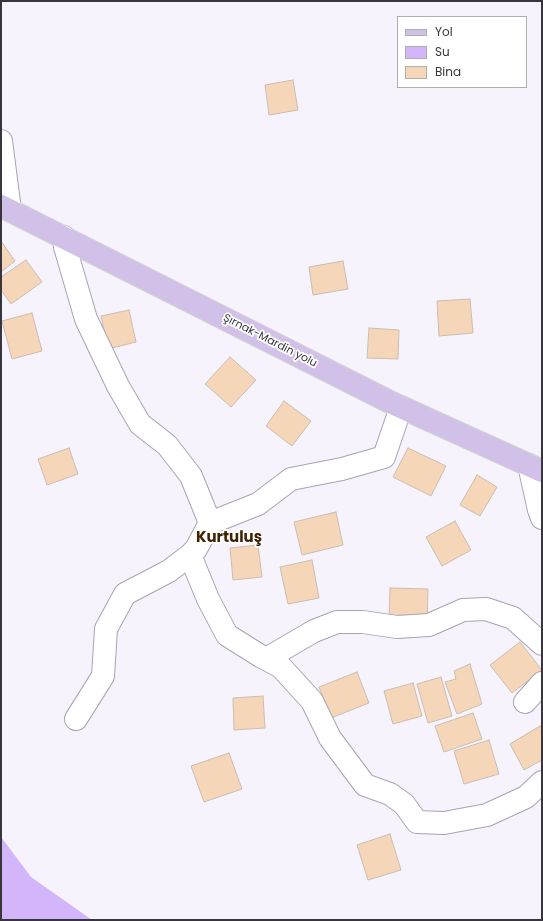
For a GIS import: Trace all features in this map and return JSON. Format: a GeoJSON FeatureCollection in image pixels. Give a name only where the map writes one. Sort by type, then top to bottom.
{"type":"FeatureCollection","features":[{"type":"Feature","properties":{"kind":"main road","name":"Şırnak-Mardin yolu"},"geometry":{"type":"LineString","coordinates":[[6,208],[401,407],[535,468]]}},
{"type":"Feature","properties":{"kind":"street"},"geometry":{"type":"LineString","coordinates":[[1,141],[6,208]]}},
{"type":"Feature","properties":{"kind":"street"},"geometry":{"type":"LineString","coordinates":[[64,237],[65,247],[86,319],[118,386],[140,424],[167,445],[191,476],[210,523]]}},
{"type":"Feature","properties":{"kind":"street"},"geometry":{"type":"LineString","coordinates":[[76,719],[103,676],[106,629],[125,594],[169,571],[190,555],[196,549],[210,523],[258,504],[291,479],[342,469],[384,457],[401,407]]}},
{"type":"Feature","properties":{"kind":"street"},"geometry":{"type":"LineString","coordinates":[[535,468],[539,510],[542,518]]}},
{"type":"Feature","properties":{"kind":"street"},"geometry":{"type":"LineString","coordinates":[[190,555],[208,599],[227,635],[281,667],[312,700],[330,738],[365,785],[390,794],[404,804],[416,822],[444,823],[487,816],[526,797],[542,782]]}},
{"type":"Feature","properties":{"kind":"street"},"geometry":{"type":"LineString","coordinates":[[266,659],[314,632],[337,622],[363,622],[397,627],[428,625],[463,610],[486,608],[513,618],[542,644]]}},
{"type":"Feature","properties":{"kind":"street"},"geometry":{"type":"LineString","coordinates":[[525,702],[542,683]]}},
{"type":"Feature","properties":{"kind":"water"},"geometry":{"type":"Polygon","coordinates":[[[1,837],[31,877],[92,920],[1,920],[1,837]]]}},
{"type":"Feature","properties":{"kind":"building"},"geometry":{"type":"Polygon","coordinates":[[[293,80],[298,110],[269,115],[265,85],[293,80]]]}},
{"type":"Feature","properties":{"kind":"building"},"geometry":{"type":"Polygon","coordinates":[[[1,241],[15,261],[1,272],[1,241]]]}},
{"type":"Feature","properties":{"kind":"building"},"geometry":{"type":"Polygon","coordinates":[[[26,260],[42,282],[11,304],[1,290],[1,277],[26,260]]]}},
{"type":"Feature","properties":{"kind":"building"},"geometry":{"type":"Polygon","coordinates":[[[343,261],[348,289],[313,295],[309,267],[343,261]]]}},
{"type":"Feature","properties":{"kind":"building"},"geometry":{"type":"Polygon","coordinates":[[[470,299],[473,333],[439,336],[437,301],[470,299]]]}},
{"type":"Feature","properties":{"kind":"building"},"geometry":{"type":"Polygon","coordinates":[[[129,310],[136,342],[108,349],[101,316],[129,310]]]}},
{"type":"Feature","properties":{"kind":"building"},"geometry":{"type":"Polygon","coordinates":[[[32,313],[42,351],[12,359],[2,321],[32,313]]]}},
{"type":"Feature","properties":{"kind":"building"},"geometry":{"type":"Polygon","coordinates":[[[369,328],[399,330],[398,359],[367,358],[369,328]]]}},
{"type":"Feature","properties":{"kind":"building"},"geometry":{"type":"Polygon","coordinates":[[[230,357],[256,380],[231,407],[205,384],[230,357]]]}},
{"type":"Feature","properties":{"kind":"building"},"geometry":{"type":"Polygon","coordinates":[[[284,401],[311,421],[292,446],[266,426],[284,401]]]}},
{"type":"Feature","properties":{"kind":"building"},"geometry":{"type":"Polygon","coordinates":[[[69,448],[78,474],[47,485],[38,459],[69,448]]]}},
{"type":"Feature","properties":{"kind":"building"},"geometry":{"type":"Polygon","coordinates":[[[408,448],[446,466],[431,496],[393,477],[408,448]]]}},
{"type":"Feature","properties":{"kind":"building"},"geometry":{"type":"Polygon","coordinates":[[[477,475],[497,487],[480,516],[460,505],[477,475]]]}},
{"type":"Feature","properties":{"kind":"building"},"geometry":{"type":"Polygon","coordinates":[[[336,512],[343,545],[302,555],[294,522],[336,512]]]}},
{"type":"Feature","properties":{"kind":"building"},"geometry":{"type":"Polygon","coordinates":[[[455,521],[471,550],[442,566],[426,537],[455,521]]]}},
{"type":"Feature","properties":{"kind":"building"},"geometry":{"type":"Polygon","coordinates":[[[258,545],[262,577],[233,580],[230,548],[258,545]]]}},
{"type":"Feature","properties":{"kind":"building"},"geometry":{"type":"Polygon","coordinates":[[[312,560],[319,598],[288,604],[280,567],[312,560]]]}},
{"type":"Feature","properties":{"kind":"building"},"geometry":{"type":"Polygon","coordinates":[[[390,588],[428,589],[427,622],[389,621],[390,588]]]}},
{"type":"Feature","properties":{"kind":"building"},"geometry":{"type":"Polygon","coordinates":[[[520,642],[542,670],[512,693],[490,665],[520,642]]]}},
{"type":"Feature","properties":{"kind":"building"},"geometry":{"type":"Polygon","coordinates":[[[470,664],[482,704],[457,714],[445,682],[456,679],[454,671],[470,664]]]}},
{"type":"Feature","properties":{"kind":"building"},"geometry":{"type":"Polygon","coordinates":[[[357,672],[369,703],[331,718],[319,687],[357,672]]]}},
{"type":"Feature","properties":{"kind":"building"},"geometry":{"type":"Polygon","coordinates":[[[441,677],[452,716],[428,723],[417,684],[441,677]]]}},
{"type":"Feature","properties":{"kind":"building"},"geometry":{"type":"Polygon","coordinates":[[[413,683],[422,716],[393,724],[384,691],[413,683]]]}},
{"type":"Feature","properties":{"kind":"building"},"geometry":{"type":"Polygon","coordinates":[[[263,696],[265,728],[234,730],[233,698],[263,696]]]}},
{"type":"Feature","properties":{"kind":"building"},"geometry":{"type":"Polygon","coordinates":[[[473,713],[482,739],[444,752],[435,726],[473,713]]]}},
{"type":"Feature","properties":{"kind":"building"},"geometry":{"type":"Polygon","coordinates":[[[540,726],[542,729],[542,760],[524,770],[510,744],[540,726]]]}},
{"type":"Feature","properties":{"kind":"building"},"geometry":{"type":"Polygon","coordinates":[[[489,740],[499,774],[464,784],[454,751],[489,740]]]}},
{"type":"Feature","properties":{"kind":"building"},"geometry":{"type":"Polygon","coordinates":[[[229,753],[242,789],[204,802],[191,766],[229,753]]]}},
{"type":"Feature","properties":{"kind":"building"},"geometry":{"type":"Polygon","coordinates":[[[390,834],[401,870],[368,880],[357,845],[390,834]]]}},
{"type":"Feature","properties":{"kind":"district","name":"Kurtuluş"},"geometry":{"type":"Point","coordinates":[229,538]}}]}
